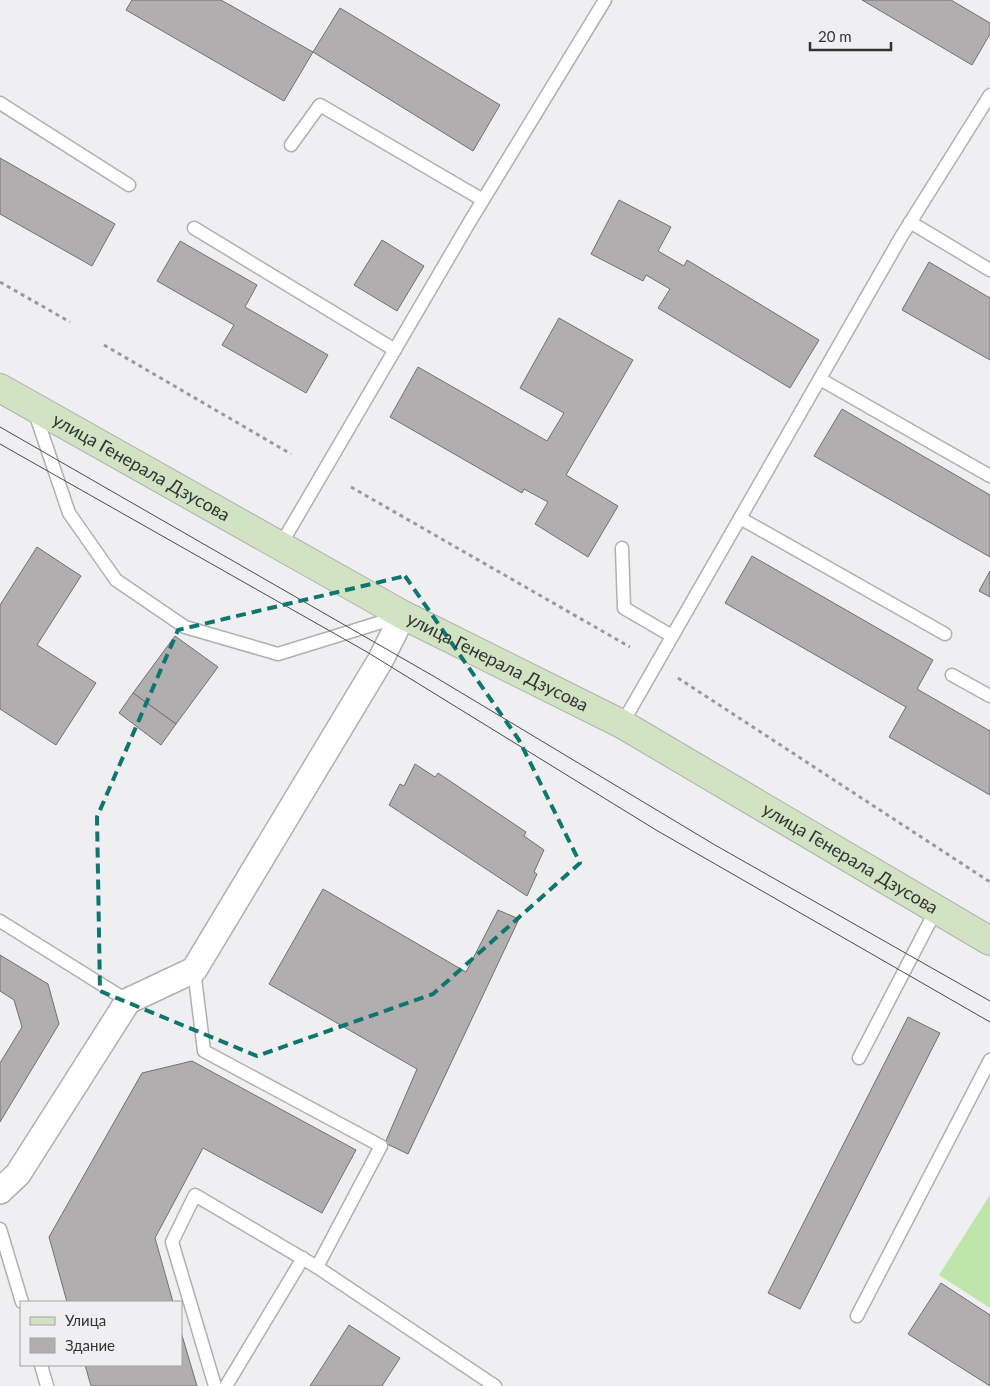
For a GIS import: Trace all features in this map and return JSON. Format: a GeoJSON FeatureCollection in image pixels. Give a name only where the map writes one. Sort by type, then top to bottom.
{"type":"FeatureCollection","features":[{"type":"Feature","properties":{"kind":"street","name":"улица Генерала Дзусова"},"geometry":{"type":"LineString","coordinates":[[0,388],[403,615],[622,724],[937,908],[990,941]]}},
{"type":"Feature","properties":{"kind":"street"},"geometry":{"type":"LineString","coordinates":[[0,1191],[18,1174],[128,1001],[194,970],[380,661],[403,615]]}},
{"type":"Feature","properties":{"kind":"lane"},"geometry":{"type":"LineString","coordinates":[[280,546],[483,200],[605,0]]}},
{"type":"Feature","properties":{"kind":"lane"},"geometry":{"type":"LineString","coordinates":[[622,724],[910,222],[990,95]]}},
{"type":"Feature","properties":{"kind":"lane"},"geometry":{"type":"LineString","coordinates":[[0,103],[129,185]]}},
{"type":"Feature","properties":{"kind":"lane"},"geometry":{"type":"LineString","coordinates":[[291,145],[320,105],[483,200]]}},
{"type":"Feature","properties":{"kind":"lane"},"geometry":{"type":"LineString","coordinates":[[910,222],[990,270]]}},
{"type":"Feature","properties":{"kind":"lane"},"geometry":{"type":"LineString","coordinates":[[194,228],[395,350]]}},
{"type":"Feature","properties":{"kind":"lane"},"geometry":{"type":"LineString","coordinates":[[820,379],[990,476]]}},
{"type":"Feature","properties":{"kind":"lane"},"geometry":{"type":"LineString","coordinates":[[33,407],[69,513],[116,580],[184,627],[278,654],[403,615]]}},
{"type":"Feature","properties":{"kind":"lane"},"geometry":{"type":"LineString","coordinates":[[740,518],[944,634]]}},
{"type":"Feature","properties":{"kind":"lane"},"geometry":{"type":"LineString","coordinates":[[622,548],[624,608],[672,636]]}},
{"type":"Feature","properties":{"kind":"lane"},"geometry":{"type":"LineString","coordinates":[[952,675],[990,696]]}},
{"type":"Feature","properties":{"kind":"lane"},"geometry":{"type":"LineString","coordinates":[[859,1058],[937,908]]}},
{"type":"Feature","properties":{"kind":"lane"},"geometry":{"type":"LineString","coordinates":[[0,921],[128,1001]]}},
{"type":"Feature","properties":{"kind":"lane"},"geometry":{"type":"LineString","coordinates":[[194,970],[204,1051],[381,1146],[317,1267]]}},
{"type":"Feature","properties":{"kind":"lane"},"geometry":{"type":"LineString","coordinates":[[857,1316],[990,1060]]}},
{"type":"Feature","properties":{"kind":"lane"},"geometry":{"type":"LineString","coordinates":[[215,1386],[172,1242],[195,1195],[303,1258],[495,1386]]}},
{"type":"Feature","properties":{"kind":"lane"},"geometry":{"type":"LineString","coordinates":[[0,1229],[22,1301]]}},
{"type":"Feature","properties":{"kind":"lane"},"geometry":{"type":"LineString","coordinates":[[226,1386],[303,1258]]}},
{"type":"Feature","properties":{"kind":"lane"},"geometry":{"type":"LineString","coordinates":[[41,1366],[47,1386]]}},
{"type":"Feature","properties":{"kind":"path"},"geometry":{"type":"LineString","coordinates":[[0,282],[70,322]]}},
{"type":"Feature","properties":{"kind":"path"},"geometry":{"type":"LineString","coordinates":[[104,345],[291,454]]}},
{"type":"Feature","properties":{"kind":"path"},"geometry":{"type":"LineString","coordinates":[[351,487],[630,647]]}},
{"type":"Feature","properties":{"kind":"path"},"geometry":{"type":"LineString","coordinates":[[678,678],[990,882]]}},
{"type":"Feature","properties":{"kind":"highlighted area"},"geometry":{"type":"Polygon","coordinates":[[[405,576],[519,740],[580,863],[433,994],[257,1056],[100,991],[97,817],[178,630],[405,576]]]}},
{"type":"Feature","properties":{"kind":"green space"},"geometry":{"type":"Polygon","coordinates":[[[990,1195],[990,1308],[939,1275],[990,1195]]]}},
{"type":"Feature","properties":{"kind":"building"},"geometry":{"type":"Polygon","coordinates":[[[132,0],[221,0],[313,52],[284,101],[126,10],[132,0]]]}},
{"type":"Feature","properties":{"kind":"building"},"geometry":{"type":"Polygon","coordinates":[[[862,0],[951,0],[990,23],[990,34],[972,65],[862,0]]]}},
{"type":"Feature","properties":{"kind":"building"},"geometry":{"type":"Polygon","coordinates":[[[340,8],[500,105],[473,151],[313,52],[340,8]]]}},
{"type":"Feature","properties":{"kind":"building"},"geometry":{"type":"Polygon","coordinates":[[[0,158],[115,224],[92,266],[0,214],[0,158]]]}},
{"type":"Feature","properties":{"kind":"building"},"geometry":{"type":"Polygon","coordinates":[[[619,200],[671,227],[658,251],[684,266],[687,260],[819,340],[790,388],[658,308],[670,289],[646,275],[643,281],[591,254],[619,200]]]}},
{"type":"Feature","properties":{"kind":"building"},"geometry":{"type":"Polygon","coordinates":[[[382,240],[424,266],[397,311],[354,285],[382,240]]]}},
{"type":"Feature","properties":{"kind":"building"},"geometry":{"type":"Polygon","coordinates":[[[180,241],[257,285],[245,307],[328,355],[306,393],[222,345],[234,325],[157,281],[180,241]]]}},
{"type":"Feature","properties":{"kind":"building"},"geometry":{"type":"Polygon","coordinates":[[[929,262],[990,298],[990,360],[902,310],[929,262]]]}},
{"type":"Feature","properties":{"kind":"building"},"geometry":{"type":"Polygon","coordinates":[[[559,318],[633,360],[566,475],[618,506],[588,557],[535,524],[548,502],[524,489],[522,493],[390,417],[418,367],[547,441],[564,413],[520,388],[559,318]]]}},
{"type":"Feature","properties":{"kind":"building"},"geometry":{"type":"Polygon","coordinates":[[[842,409],[990,495],[990,557],[814,456],[842,409]]]}},
{"type":"Feature","properties":{"kind":"building"},"geometry":{"type":"Polygon","coordinates":[[[37,547],[81,576],[37,645],[96,683],[56,745],[0,709],[0,605],[37,547]]]}},
{"type":"Feature","properties":{"kind":"building"},"geometry":{"type":"Polygon","coordinates":[[[752,556],[933,660],[917,689],[990,731],[990,795],[889,737],[906,707],[725,603],[752,556]]]}},
{"type":"Feature","properties":{"kind":"building"},"geometry":{"type":"Polygon","coordinates":[[[990,571],[990,597],[979,591],[990,571]]]}},
{"type":"Feature","properties":{"kind":"building"},"geometry":{"type":"Polygon","coordinates":[[[175,636],[218,667],[176,724],[133,693],[175,636]]]}},
{"type":"Feature","properties":{"kind":"building"},"geometry":{"type":"Polygon","coordinates":[[[133,693],[176,724],[161,745],[119,713],[133,693]]]}},
{"type":"Feature","properties":{"kind":"building"},"geometry":{"type":"Polygon","coordinates":[[[415,764],[435,777],[438,773],[526,832],[524,836],[544,850],[534,872],[537,874],[527,896],[389,805],[400,784],[404,786],[415,764]]]}},
{"type":"Feature","properties":{"kind":"building"},"geometry":{"type":"Polygon","coordinates":[[[323,889],[466,972],[498,910],[519,919],[408,1154],[385,1143],[417,1069],[269,984],[323,889]]]}},
{"type":"Feature","properties":{"kind":"building"},"geometry":{"type":"Polygon","coordinates":[[[0,955],[48,984],[59,1024],[0,1122],[0,1063],[22,1027],[14,1000],[0,991],[0,955]]]}},
{"type":"Feature","properties":{"kind":"building"},"geometry":{"type":"Polygon","coordinates":[[[908,1017],[940,1033],[800,1309],[768,1293],[908,1017]]]}},
{"type":"Feature","properties":{"kind":"building"},"geometry":{"type":"Polygon","coordinates":[[[192,1061],[356,1150],[322,1213],[203,1148],[155,1238],[173,1301],[67,1301],[49,1237],[142,1073],[192,1061]]]}},
{"type":"Feature","properties":{"kind":"building"},"geometry":{"type":"Polygon","coordinates":[[[941,1283],[990,1315],[990,1386],[908,1334],[941,1283]]]}},
{"type":"Feature","properties":{"kind":"building"},"geometry":{"type":"Polygon","coordinates":[[[349,1325],[400,1358],[382,1386],[310,1386],[349,1325]]]}},
{"type":"Feature","properties":{"kind":"building"},"geometry":{"type":"Polygon","coordinates":[[[182,1335],[197,1386],[91,1386],[85,1366],[182,1366],[182,1335]]]}},
{"type":"Feature","properties":{"kind":"tram line"},"geometry":{"type":"LineString","coordinates":[[0,427],[435,677],[715,845],[990,1001]]}},
{"type":"Feature","properties":{"kind":"tram line"},"geometry":{"type":"LineString","coordinates":[[0,444],[367,652],[656,830],[990,1022]]}}]}
